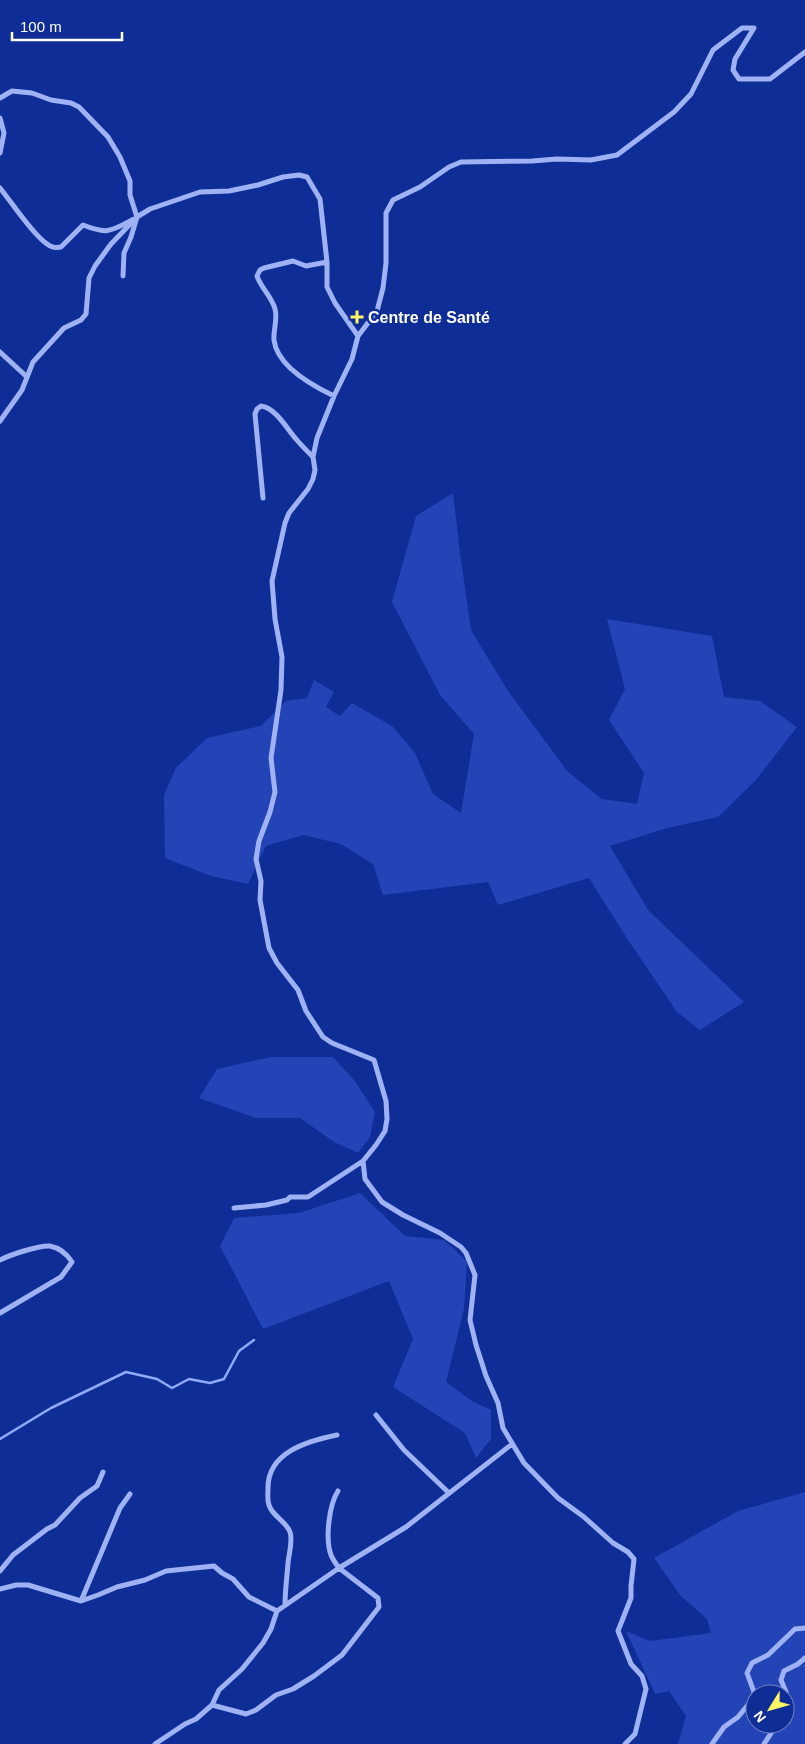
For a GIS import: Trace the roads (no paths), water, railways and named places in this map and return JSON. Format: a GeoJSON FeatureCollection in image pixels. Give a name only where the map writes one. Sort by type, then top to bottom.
{"type":"FeatureCollection","features":[{"type":"Feature","properties":{"kind":"street"},"geometry":{"type":"LineString","coordinates":[[234,1208],[266,1205],[287,1200],[290,1197],[308,1197],[363,1161],[385,1131],[387,1119],[386,1101],[374,1060],[332,1044],[322,1037],[306,1011],[298,990],[277,963],[270,948],[260,900],[261,881],[256,859],[259,841],[275,792],[271,758],[281,690],[282,657],[275,619],[272,581],[285,523],[289,513],[308,489],[313,478],[315,470],[313,457],[317,438],[352,359],[358,336],[377,311],[382,296],[386,263],[386,213],[393,200],[420,187],[460,162],[558,159],[591,160],[617,155],[674,112],[691,94],[713,50],[742,28],[754,28],[735,59],[733,70],[740,79],[770,80],[805,52]]}},
{"type":"Feature","properties":{"kind":"street"},"geometry":{"type":"LineString","coordinates":[[0,98],[12,91],[32,93],[79,107],[108,137],[120,157],[130,181],[130,195],[137,217],[124,253],[123,276]]}},
{"type":"Feature","properties":{"kind":"street"},"geometry":{"type":"LineString","coordinates":[[0,118],[4,133],[0,153]]}},
{"type":"Feature","properties":{"kind":"street"},"geometry":{"type":"LineString","coordinates":[[0,188],[38,235],[54,248],[61,247],[83,225],[96,231],[116,228],[150,209],[200,192],[229,191],[283,177],[299,175],[307,177],[320,199],[327,262],[327,287],[334,303],[358,336]]}},
{"type":"Feature","properties":{"kind":"street"},"geometry":{"type":"LineString","coordinates":[[0,421],[22,390],[33,362],[48,343],[64,328],[81,320],[86,314],[89,278],[94,266],[111,244],[137,217]]}},
{"type":"Feature","properties":{"kind":"street"},"geometry":{"type":"LineString","coordinates":[[327,262],[306,266],[292,261],[286,262],[264,268],[260,270],[257,276],[277,314],[274,340],[277,350],[286,363],[299,376],[334,396]]}},
{"type":"Feature","properties":{"kind":"street"},"geometry":{"type":"LineString","coordinates":[[0,352],[27,376]]}},
{"type":"Feature","properties":{"kind":"street"},"geometry":{"type":"LineString","coordinates":[[263,498],[255,414],[257,409],[261,406],[266,406],[273,412],[313,457]]}},
{"type":"Feature","properties":{"kind":"street"},"geometry":{"type":"LineString","coordinates":[[363,1161],[365,1179],[382,1202],[403,1215],[440,1233],[461,1247],[466,1253],[475,1275],[470,1320],[476,1345],[486,1376],[498,1403],[503,1428],[524,1463],[558,1498],[584,1517],[613,1543],[628,1552],[634,1559],[631,1598],[618,1631],[631,1664],[642,1676],[646,1689],[635,1734],[625,1744]]}},
{"type":"Feature","properties":{"kind":"street"},"geometry":{"type":"LineString","coordinates":[[0,1260],[11,1255],[49,1246],[66,1253],[72,1262],[61,1277],[0,1314]]}},
{"type":"Feature","properties":{"kind":"street"},"geometry":{"type":"LineString","coordinates":[[376,1415],[404,1450],[449,1493]]}},
{"type":"Feature","properties":{"kind":"street"},"geometry":{"type":"LineString","coordinates":[[285,1605],[291,1540],[290,1532],[270,1509],[268,1504],[268,1482],[272,1469],[291,1450],[312,1440],[337,1435]]}},
{"type":"Feature","properties":{"kind":"street"},"geometry":{"type":"LineString","coordinates":[[155,1744],[196,1719],[212,1705],[219,1690],[242,1669],[263,1643],[271,1629],[277,1611],[339,1568],[406,1527],[512,1444]]}},
{"type":"Feature","properties":{"kind":"street"},"geometry":{"type":"LineString","coordinates":[[0,1570],[13,1555],[24,1549],[47,1528],[55,1525],[80,1498],[97,1486],[103,1472]]}},
{"type":"Feature","properties":{"kind":"street"},"geometry":{"type":"LineString","coordinates":[[212,1705],[243,1714],[251,1712],[276,1695],[293,1689],[342,1655],[379,1607],[378,1598],[339,1568],[330,1553],[328,1538],[331,1508],[338,1490]]}},
{"type":"Feature","properties":{"kind":"street"},"geometry":{"type":"LineString","coordinates":[[81,1601],[120,1508],[130,1494]]}},
{"type":"Feature","properties":{"kind":"street"},"geometry":{"type":"LineString","coordinates":[[0,1590],[16,1585],[28,1585],[81,1601],[117,1587],[145,1580],[166,1572],[214,1566],[233,1579],[249,1596],[277,1611]]}},
{"type":"Feature","properties":{"kind":"street"},"geometry":{"type":"LineString","coordinates":[[712,1744],[724,1727],[738,1717],[752,1700],[754,1692],[748,1673],[752,1663],[768,1655],[795,1629],[805,1628]]}},
{"type":"Feature","properties":{"kind":"street"},"geometry":{"type":"LineString","coordinates":[[783,1684],[781,1680],[784,1671],[805,1658]]}},
{"type":"Feature","properties":{"kind":"waterway"},"geometry":{"type":"LineString","coordinates":[[0,1439],[51,1408],[126,1372],[157,1379],[172,1388],[189,1379],[210,1383],[224,1379],[239,1351],[254,1340]]}},
{"type":"Feature","properties":{"kind":"place","name":"Centre de Santé"},"geometry":{"type":"Point","coordinates":[357,317]}}]}
